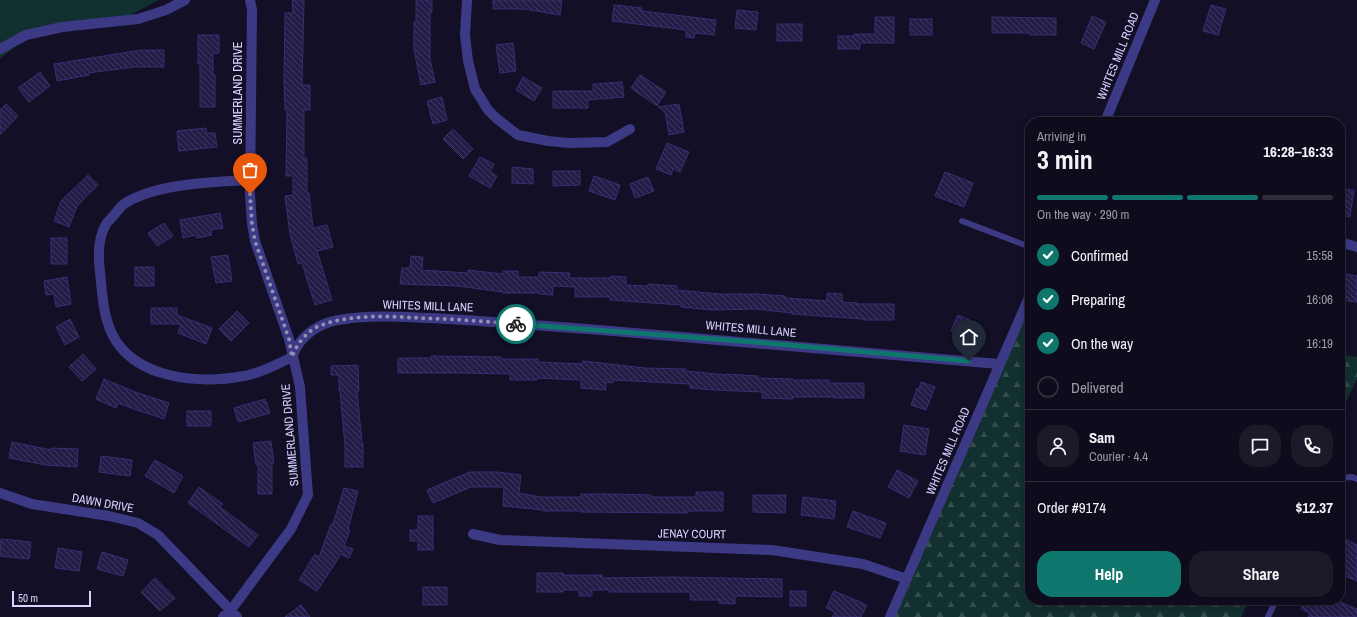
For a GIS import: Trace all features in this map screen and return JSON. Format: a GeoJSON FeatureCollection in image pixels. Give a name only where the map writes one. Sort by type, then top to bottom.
{"type":"FeatureCollection","features":[{"type":"Feature","properties":{"kind":"street"},"geometry":{"type":"LineString","coordinates":[[0,49],[26,35],[62,27],[138,19],[166,10],[185,0]]}},
{"type":"Feature","properties":{"kind":"street","name":"SUMMERLAND DRIVE"},"geometry":{"type":"LineString","coordinates":[[223,617],[234,614],[291,529],[308,495],[300,387],[289,339],[255,241],[252,224],[250,194],[252,10],[250,0]]}},
{"type":"Feature","properties":{"kind":"street"},"geometry":{"type":"LineString","coordinates":[[467,0],[466,48],[476,90],[488,110],[496,118],[518,135],[548,141],[606,142],[630,129]]}},
{"type":"Feature","properties":{"kind":"street","name":"WHITES MILL ROAD"},"geometry":{"type":"LineString","coordinates":[[1106,117],[1155,0]]}},
{"type":"Feature","properties":{"kind":"street"},"geometry":{"type":"LineString","coordinates":[[251,180],[202,183],[176,187],[139,196],[123,205],[106,225],[100,241],[99,262],[104,306],[112,334],[122,349],[143,366],[172,377],[218,380],[246,376],[292,357]]}},
{"type":"Feature","properties":{"kind":"street"},"geometry":{"type":"LineString","coordinates":[[1345,243],[1357,247]]}},
{"type":"Feature","properties":{"kind":"street","name":"WHITES MILL ROAD"},"geometry":{"type":"LineString","coordinates":[[890,617],[1025,306]]}},
{"type":"Feature","properties":{"kind":"street","name":"WHITES MILL LANE"},"geometry":{"type":"LineString","coordinates":[[292,357],[295,348],[304,337],[318,326],[344,319],[390,316],[463,320],[723,340],[1000,364]]}},
{"type":"Feature","properties":{"kind":"street","name":"DAWN DRIVE"},"geometry":{"type":"LineString","coordinates":[[0,493],[32,504],[109,516],[138,523],[158,535],[234,614]]}},
{"type":"Feature","properties":{"kind":"street","name":"JENAY COURT"},"geometry":{"type":"LineString","coordinates":[[473,534],[500,540],[772,550],[863,564],[907,579]]}},
{"type":"Feature","properties":{"kind":"lane"},"geometry":{"type":"LineString","coordinates":[[962,221],[1025,245]]}},
{"type":"Feature","properties":{"kind":"lane"},"geometry":{"type":"LineString","coordinates":[[1345,478],[1352,477],[1357,480]]}},
{"type":"Feature","properties":{"kind":"lane"},"geometry":{"type":"LineString","coordinates":[[1268,617],[1274,605]]}},
{"type":"Feature","properties":{"kind":"green space"},"geometry":{"type":"Polygon","coordinates":[[[0,0],[159,0],[123,19],[38,28],[0,59],[0,0]]]}},
{"type":"Feature","properties":{"kind":"green space"},"geometry":{"type":"Polygon","coordinates":[[[1019,310],[1025,311],[1025,605],[1247,605],[1241,617],[887,617],[994,365],[1019,310]]]}},
{"type":"Feature","properties":{"kind":"green space"},"geometry":{"type":"Polygon","coordinates":[[[1345,355],[1357,357],[1357,379],[1345,404],[1345,355]]]}},
{"type":"Feature","properties":{"kind":"building"},"geometry":{"type":"Polygon","coordinates":[[[292,0],[304,0],[302,85],[310,85],[310,110],[304,110],[304,158],[307,158],[307,193],[309,193],[313,228],[327,225],[333,247],[317,251],[332,300],[315,305],[302,263],[298,264],[290,234],[285,196],[293,195],[293,176],[286,176],[287,110],[285,110],[284,82],[285,13],[293,13],[292,0]]]}},
{"type":"Feature","properties":{"kind":"building"},"geometry":{"type":"Polygon","coordinates":[[[416,0],[432,0],[432,12],[430,12],[430,59],[435,82],[421,85],[414,50],[416,0]]]}},
{"type":"Feature","properties":{"kind":"building"},"geometry":{"type":"Polygon","coordinates":[[[493,0],[562,0],[560,15],[524,9],[493,9],[493,0]]]}},
{"type":"Feature","properties":{"kind":"building"},"geometry":{"type":"Polygon","coordinates":[[[614,5],[642,8],[642,11],[716,20],[714,35],[695,33],[694,38],[686,37],[686,30],[612,21],[614,5]]]}},
{"type":"Feature","properties":{"kind":"building"},"geometry":{"type":"Polygon","coordinates":[[[1211,5],[1226,9],[1218,35],[1203,31],[1211,5]]]}},
{"type":"Feature","properties":{"kind":"building"},"geometry":{"type":"Polygon","coordinates":[[[737,10],[758,12],[756,30],[735,28],[737,10]]]}},
{"type":"Feature","properties":{"kind":"building"},"geometry":{"type":"Polygon","coordinates":[[[1092,16],[1106,22],[1094,49],[1081,43],[1092,16]]]}},
{"type":"Feature","properties":{"kind":"building"},"geometry":{"type":"Polygon","coordinates":[[[875,17],[894,17],[894,43],[860,43],[860,49],[838,49],[838,36],[875,34],[875,17]]]}},
{"type":"Feature","properties":{"kind":"building"},"geometry":{"type":"Polygon","coordinates":[[[992,17],[1056,18],[1056,35],[992,33],[992,17]]]}},
{"type":"Feature","properties":{"kind":"building"},"geometry":{"type":"Polygon","coordinates":[[[910,19],[932,19],[932,35],[910,35],[910,19]]]}},
{"type":"Feature","properties":{"kind":"building"},"geometry":{"type":"Polygon","coordinates":[[[777,24],[802,24],[802,41],[777,41],[777,24]]]}},
{"type":"Feature","properties":{"kind":"building"},"geometry":{"type":"Polygon","coordinates":[[[198,35],[219,35],[219,53],[213,53],[215,107],[200,107],[198,35]]]}},
{"type":"Feature","properties":{"kind":"building"},"geometry":{"type":"Polygon","coordinates":[[[513,43],[516,71],[500,73],[496,45],[513,43]]]}},
{"type":"Feature","properties":{"kind":"building"},"geometry":{"type":"Polygon","coordinates":[[[141,50],[164,50],[164,67],[135,67],[88,73],[89,75],[57,81],[54,64],[141,50]]]}},
{"type":"Feature","properties":{"kind":"building"},"geometry":{"type":"Polygon","coordinates":[[[40,72],[50,86],[29,102],[18,88],[40,72]]]}},
{"type":"Feature","properties":{"kind":"building"},"geometry":{"type":"Polygon","coordinates":[[[640,75],[666,92],[657,106],[631,88],[640,75]]]}},
{"type":"Feature","properties":{"kind":"building"},"geometry":{"type":"Polygon","coordinates":[[[523,77],[542,88],[534,101],[516,90],[523,77]]]}},
{"type":"Feature","properties":{"kind":"building"},"geometry":{"type":"Polygon","coordinates":[[[622,82],[624,97],[588,100],[588,108],[553,108],[553,91],[593,91],[593,84],[622,82]]]}},
{"type":"Feature","properties":{"kind":"building"},"geometry":{"type":"Polygon","coordinates":[[[442,97],[447,120],[433,124],[427,101],[442,97]]]}},
{"type":"Feature","properties":{"kind":"building"},"geometry":{"type":"Polygon","coordinates":[[[6,104],[18,116],[0,135],[0,110],[6,104]]]}},
{"type":"Feature","properties":{"kind":"building"},"geometry":{"type":"Polygon","coordinates":[[[679,104],[684,132],[669,135],[665,112],[658,107],[679,104]]]}},
{"type":"Feature","properties":{"kind":"building"},"geometry":{"type":"Polygon","coordinates":[[[206,128],[207,133],[215,133],[217,147],[179,151],[177,131],[206,128]]]}},
{"type":"Feature","properties":{"kind":"building"},"geometry":{"type":"Polygon","coordinates":[[[453,129],[473,149],[463,159],[443,139],[453,129]]]}},
{"type":"Feature","properties":{"kind":"building"},"geometry":{"type":"Polygon","coordinates":[[[667,143],[689,152],[680,172],[673,169],[671,175],[656,169],[667,143]]]}},
{"type":"Feature","properties":{"kind":"building"},"geometry":{"type":"Polygon","coordinates":[[[480,157],[494,164],[490,172],[497,176],[490,188],[469,176],[480,157]]]}},
{"type":"Feature","properties":{"kind":"building"},"geometry":{"type":"Polygon","coordinates":[[[512,167],[533,169],[533,184],[512,183],[512,167]]]}},
{"type":"Feature","properties":{"kind":"building"},"geometry":{"type":"Polygon","coordinates":[[[553,171],[580,171],[580,185],[553,186],[553,171]]]}},
{"type":"Feature","properties":{"kind":"building"},"geometry":{"type":"Polygon","coordinates":[[[945,172],[973,183],[964,207],[935,196],[945,172]]]}},
{"type":"Feature","properties":{"kind":"building"},"geometry":{"type":"Polygon","coordinates":[[[88,175],[98,185],[77,206],[69,227],[54,221],[61,201],[88,175]]]}},
{"type":"Feature","properties":{"kind":"building"},"geometry":{"type":"Polygon","coordinates":[[[594,176],[620,185],[615,200],[589,191],[594,176]]]}},
{"type":"Feature","properties":{"kind":"building"},"geometry":{"type":"Polygon","coordinates":[[[648,177],[654,191],[635,198],[630,184],[648,177]]]}},
{"type":"Feature","properties":{"kind":"building"},"geometry":{"type":"Polygon","coordinates":[[[1345,189],[1354,190],[1350,217],[1345,216],[1345,189]]]}},
{"type":"Feature","properties":{"kind":"building"},"geometry":{"type":"Polygon","coordinates":[[[220,213],[223,228],[211,230],[212,235],[197,238],[196,235],[183,238],[180,220],[220,213]]]}},
{"type":"Feature","properties":{"kind":"building"},"geometry":{"type":"Polygon","coordinates":[[[164,223],[173,236],[157,246],[148,233],[164,223]]]}},
{"type":"Feature","properties":{"kind":"building"},"geometry":{"type":"Polygon","coordinates":[[[51,238],[67,238],[67,264],[51,264],[51,238]]]}},
{"type":"Feature","properties":{"kind":"building"},"geometry":{"type":"Polygon","coordinates":[[[228,255],[232,281],[216,283],[211,257],[228,255]]]}},
{"type":"Feature","properties":{"kind":"building"},"geometry":{"type":"Polygon","coordinates":[[[411,256],[423,257],[422,270],[468,273],[468,270],[503,274],[503,271],[518,271],[518,277],[539,277],[539,272],[570,273],[569,278],[611,278],[611,276],[626,277],[626,285],[648,286],[648,284],[677,286],[677,290],[719,294],[758,294],[785,296],[785,298],[827,301],[827,293],[842,294],[842,302],[857,304],[894,304],[894,320],[863,320],[754,309],[712,310],[681,307],[681,305],[610,300],[610,297],[575,297],[575,287],[553,286],[553,295],[539,293],[503,293],[458,286],[400,284],[402,268],[410,268],[411,256]]]}},
{"type":"Feature","properties":{"kind":"building"},"geometry":{"type":"Polygon","coordinates":[[[135,267],[154,267],[154,286],[135,286],[135,267]]]}},
{"type":"Feature","properties":{"kind":"building"},"geometry":{"type":"Polygon","coordinates":[[[1345,274],[1357,276],[1357,302],[1345,301],[1345,274]]]}},
{"type":"Feature","properties":{"kind":"building"},"geometry":{"type":"Polygon","coordinates":[[[67,277],[71,304],[56,307],[54,294],[46,295],[44,281],[67,277]]]}},
{"type":"Feature","properties":{"kind":"building"},"geometry":{"type":"Polygon","coordinates":[[[151,308],[177,308],[177,315],[212,328],[206,344],[178,333],[181,324],[151,324],[151,308]]]}},
{"type":"Feature","properties":{"kind":"building"},"geometry":{"type":"Polygon","coordinates":[[[237,311],[249,323],[231,341],[219,329],[237,311]]]}},
{"type":"Feature","properties":{"kind":"building"},"geometry":{"type":"Polygon","coordinates":[[[958,315],[970,320],[964,336],[951,331],[958,315]]]}},
{"type":"Feature","properties":{"kind":"building"},"geometry":{"type":"Polygon","coordinates":[[[70,319],[79,337],[65,345],[56,327],[70,319]]]}},
{"type":"Feature","properties":{"kind":"building"},"geometry":{"type":"Polygon","coordinates":[[[83,354],[96,369],[82,381],[69,367],[83,354]]]}},
{"type":"Feature","properties":{"kind":"building"},"geometry":{"type":"Polygon","coordinates":[[[431,356],[501,357],[501,359],[538,359],[538,362],[582,364],[583,361],[645,368],[686,369],[686,371],[726,375],[758,376],[758,378],[829,380],[829,383],[864,383],[864,398],[762,398],[762,392],[690,388],[690,384],[613,380],[613,383],[606,382],[606,390],[581,388],[581,380],[537,378],[537,380],[510,380],[510,374],[398,373],[398,358],[431,358],[431,356]]]}},
{"type":"Feature","properties":{"kind":"building"},"geometry":{"type":"Polygon","coordinates":[[[358,365],[359,391],[357,391],[363,443],[363,467],[345,467],[345,445],[339,391],[339,375],[331,375],[331,366],[358,365]]]}},
{"type":"Feature","properties":{"kind":"building"},"geometry":{"type":"Polygon","coordinates":[[[104,379],[135,392],[169,403],[164,419],[118,403],[116,408],[96,399],[104,379]]]}},
{"type":"Feature","properties":{"kind":"building"},"geometry":{"type":"Polygon","coordinates":[[[921,382],[935,387],[926,410],[911,405],[917,388],[919,389],[921,382]]]}},
{"type":"Feature","properties":{"kind":"building"},"geometry":{"type":"Polygon","coordinates":[[[265,399],[270,413],[238,422],[234,408],[265,399]]]}},
{"type":"Feature","properties":{"kind":"building"},"geometry":{"type":"Polygon","coordinates":[[[187,411],[211,411],[211,426],[187,426],[187,411]]]}},
{"type":"Feature","properties":{"kind":"building"},"geometry":{"type":"Polygon","coordinates":[[[904,425],[929,429],[925,455],[900,451],[904,425]]]}},
{"type":"Feature","properties":{"kind":"building"},"geometry":{"type":"Polygon","coordinates":[[[271,441],[274,463],[272,463],[272,494],[258,494],[258,464],[256,465],[253,443],[271,441]]]}},
{"type":"Feature","properties":{"kind":"building"},"geometry":{"type":"Polygon","coordinates":[[[12,442],[51,450],[51,448],[78,449],[77,467],[46,465],[9,458],[12,442]]]}},
{"type":"Feature","properties":{"kind":"building"},"geometry":{"type":"Polygon","coordinates":[[[101,456],[132,460],[130,476],[99,472],[101,456]]]}},
{"type":"Feature","properties":{"kind":"building"},"geometry":{"type":"Polygon","coordinates":[[[155,460],[183,476],[174,493],[145,476],[155,460]]]}},
{"type":"Feature","properties":{"kind":"building"},"geometry":{"type":"Polygon","coordinates":[[[897,470],[918,481],[909,498],[888,487],[897,470]]]}},
{"type":"Feature","properties":{"kind":"building"},"geometry":{"type":"Polygon","coordinates":[[[470,472],[498,472],[521,475],[519,493],[540,497],[581,497],[581,494],[612,494],[651,495],[651,497],[696,497],[696,492],[723,492],[723,511],[688,511],[688,513],[543,511],[503,506],[504,487],[471,487],[433,503],[427,490],[470,472]]]}},
{"type":"Feature","properties":{"kind":"building"},"geometry":{"type":"Polygon","coordinates":[[[199,487],[223,504],[220,507],[258,535],[249,547],[188,503],[199,487]]]}},
{"type":"Feature","properties":{"kind":"building"},"geometry":{"type":"Polygon","coordinates":[[[344,488],[358,491],[348,530],[350,530],[344,546],[353,549],[349,558],[340,554],[317,591],[299,580],[315,554],[319,557],[331,524],[333,524],[344,488]]]}},
{"type":"Feature","properties":{"kind":"building"},"geometry":{"type":"Polygon","coordinates":[[[753,495],[786,495],[785,513],[753,512],[753,495]]]}},
{"type":"Feature","properties":{"kind":"building"},"geometry":{"type":"Polygon","coordinates":[[[803,497],[836,501],[834,519],[801,515],[803,497]]]}},
{"type":"Feature","properties":{"kind":"building"},"geometry":{"type":"Polygon","coordinates":[[[853,511],[886,523],[880,538],[847,527],[853,511]]]}},
{"type":"Feature","properties":{"kind":"building"},"geometry":{"type":"Polygon","coordinates":[[[418,516],[433,516],[433,550],[418,550],[418,541],[410,541],[410,530],[418,530],[418,516]]]}},
{"type":"Feature","properties":{"kind":"building"},"geometry":{"type":"Polygon","coordinates":[[[1,539],[31,542],[29,559],[0,556],[1,539]]]}},
{"type":"Feature","properties":{"kind":"building"},"geometry":{"type":"Polygon","coordinates":[[[1347,540],[1357,545],[1357,581],[1345,576],[1345,545],[1347,540]]]}},
{"type":"Feature","properties":{"kind":"building"},"geometry":{"type":"Polygon","coordinates":[[[58,548],[82,552],[79,571],[55,568],[58,548]]]}},
{"type":"Feature","properties":{"kind":"building"},"geometry":{"type":"Polygon","coordinates":[[[102,552],[128,560],[123,576],[97,569],[102,552]]]}},
{"type":"Feature","properties":{"kind":"building"},"geometry":{"type":"Polygon","coordinates":[[[537,573],[602,575],[602,578],[673,577],[782,579],[782,597],[735,596],[735,604],[719,603],[719,600],[690,600],[690,592],[609,592],[609,590],[592,590],[592,596],[579,596],[579,590],[563,590],[563,592],[537,592],[537,573]]]}},
{"type":"Feature","properties":{"kind":"building"},"geometry":{"type":"Polygon","coordinates":[[[155,578],[175,598],[160,611],[141,592],[155,578]]]}},
{"type":"Feature","properties":{"kind":"building"},"geometry":{"type":"Polygon","coordinates":[[[423,587],[447,587],[447,605],[423,605],[423,587]]]}},
{"type":"Feature","properties":{"kind":"building"},"geometry":{"type":"Polygon","coordinates":[[[790,591],[806,591],[806,606],[790,606],[790,591]]]}},
{"type":"Feature","properties":{"kind":"building"},"geometry":{"type":"Polygon","coordinates":[[[834,591],[867,605],[861,617],[832,617],[835,612],[826,608],[834,591]]]}},
{"type":"Feature","properties":{"kind":"building"},"geometry":{"type":"Polygon","coordinates":[[[1345,604],[1357,609],[1357,617],[1308,617],[1310,613],[1301,609],[1302,605],[1345,604]]]}},
{"type":"Feature","properties":{"kind":"building"},"geometry":{"type":"Polygon","coordinates":[[[301,605],[310,617],[285,617],[301,605]]]}},
{"type":"Feature","properties":{"kind":"way so far"},"geometry":{"type":"LineString","coordinates":[[250,194],[255,241],[289,339],[292,357],[295,348],[304,337],[318,326],[344,319],[390,316],[516,324]]}},
{"type":"Feature","properties":{"kind":"route"},"geometry":{"type":"LineString","coordinates":[[516,324],[754,342],[969,361]]}}]}
